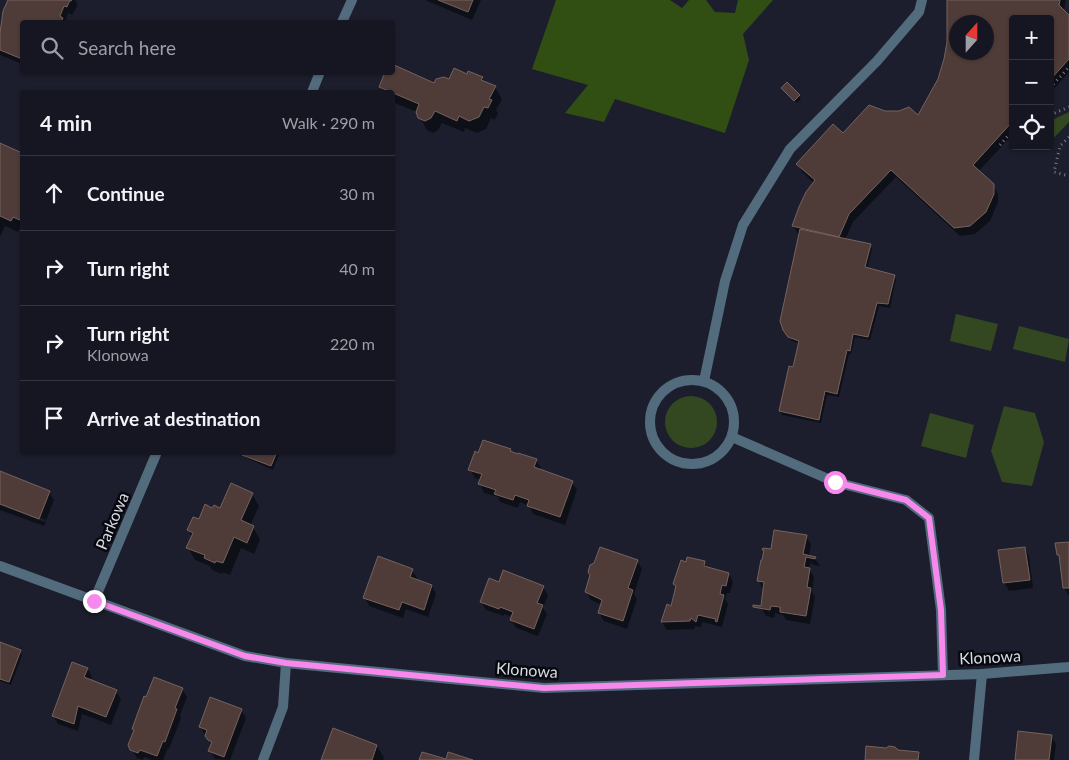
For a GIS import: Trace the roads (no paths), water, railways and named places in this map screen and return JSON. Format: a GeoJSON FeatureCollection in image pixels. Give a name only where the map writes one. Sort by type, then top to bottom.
{"type":"FeatureCollection","features":[{"type":"Feature","properties":{"kind":"street"},"geometry":{"type":"LineString","coordinates":[[343,20],[352,0]]}},
{"type":"Feature","properties":{"kind":"street"},"geometry":{"type":"LineString","coordinates":[[704,381],[725,282],[743,225],[790,149],[877,61],[919,12],[922,0]]}},
{"type":"Feature","properties":{"kind":"street"},"geometry":{"type":"LineString","coordinates":[[313,90],[319,75]]}},
{"type":"Feature","properties":{"kind":"street"},"geometry":{"type":"LineString","coordinates":[[690,380],[704,381],[726,397],[733,409],[735,423],[732,437],[726,449],[715,458],[703,463],[689,464],[676,461],[664,454],[655,443],[650,429],[650,415],[655,402],[664,391],[676,383],[690,380]]}},
{"type":"Feature","properties":{"kind":"street"},"geometry":{"type":"LineString","coordinates":[[732,437],[835,482],[906,500],[929,518],[941,610],[943,675]]}},
{"type":"Feature","properties":{"kind":"street","name":"Parkowa"},"geometry":{"type":"LineString","coordinates":[[94,601],[156,455]]}},
{"type":"Feature","properties":{"kind":"street","name":"Klonowa"},"geometry":{"type":"LineString","coordinates":[[0,566],[245,656],[286,663],[544,688],[982,674],[1069,667]]}},
{"type":"Feature","properties":{"kind":"street"},"geometry":{"type":"LineString","coordinates":[[263,760],[283,706],[286,663]]}},
{"type":"Feature","properties":{"kind":"street"},"geometry":{"type":"LineString","coordinates":[[974,760],[982,674]]}}]}
